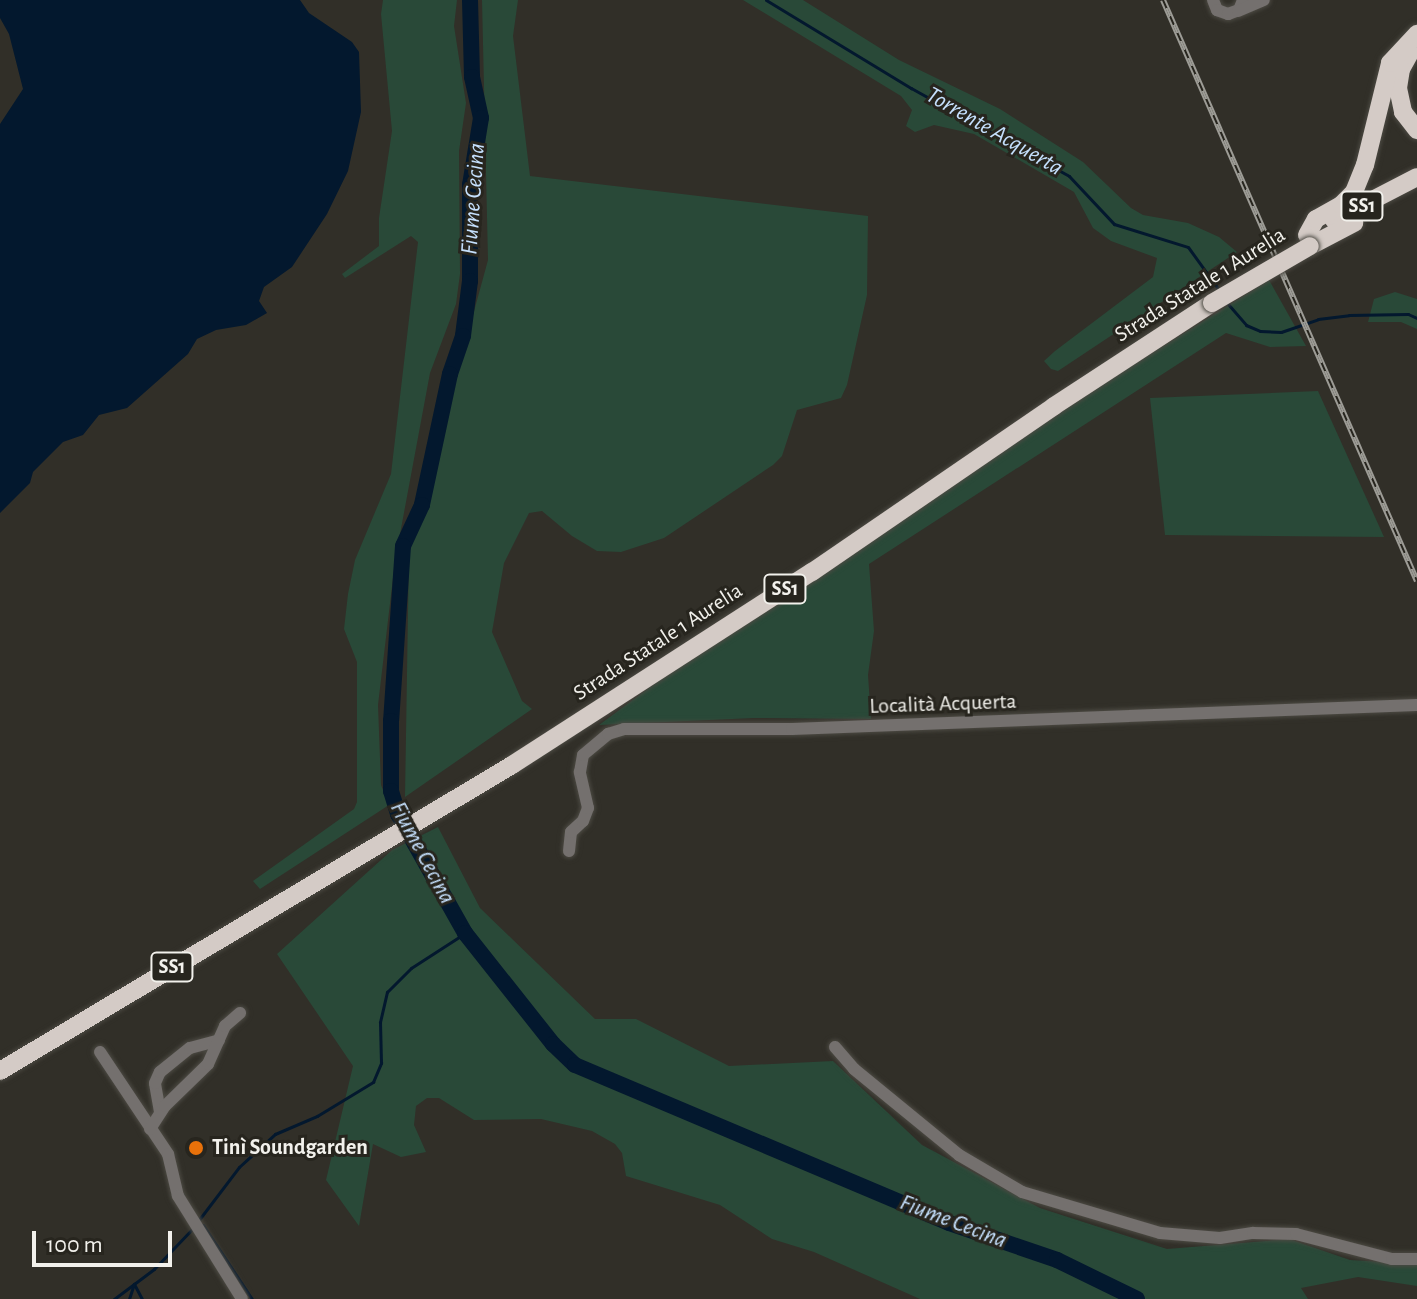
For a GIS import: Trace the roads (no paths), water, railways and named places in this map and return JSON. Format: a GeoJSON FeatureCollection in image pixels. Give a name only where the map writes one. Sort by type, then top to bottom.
{"type":"FeatureCollection","features":[{"type":"Feature","properties":{"kind":"highway"},"geometry":{"type":"LineString","coordinates":[[1307,239],[1316,219],[1341,205],[1354,192],[1365,165],[1390,63],[1417,34]]}},
{"type":"Feature","properties":{"kind":"highway"},"geometry":{"type":"LineString","coordinates":[[1417,46],[1404,62],[1398,88],[1403,112],[1417,130]]}},
{"type":"Feature","properties":{"kind":"highway","name":"Strada Statale 1 Aurelia"},"geometry":{"type":"LineString","coordinates":[[0,1071],[508,760],[1209,298],[1417,177]]}},
{"type":"Feature","properties":{"kind":"highway","name":"Strada Statale 1 Aurelia"},"geometry":{"type":"LineString","coordinates":[[1307,239],[1417,191]]}},
{"type":"Feature","properties":{"kind":"highway","name":"Strada Statale 1 Aurelia"},"geometry":{"type":"LineString","coordinates":[[0,1057],[343,860]]}},
{"type":"Feature","properties":{"kind":"street"},"geometry":{"type":"LineString","coordinates":[[1236,12],[1243,0]]}},
{"type":"Feature","properties":{"kind":"street"},"geometry":{"type":"LineString","coordinates":[[1212,1],[1220,12],[1236,12],[1264,0]]}},
{"type":"Feature","properties":{"kind":"street","name":"Località Acquerta"},"geometry":{"type":"LineString","coordinates":[[569,851],[571,832],[583,821],[588,808],[580,772],[583,755],[608,734],[624,729],[792,729],[1417,705]]}},
{"type":"Feature","properties":{"kind":"street"},"geometry":{"type":"LineString","coordinates":[[150,1129],[160,1112],[208,1064],[229,1020],[240,1013]]}},
{"type":"Feature","properties":{"kind":"street"},"geometry":{"type":"LineString","coordinates":[[160,1112],[155,1083],[160,1072],[190,1048],[219,1040]]}},
{"type":"Feature","properties":{"kind":"street"},"geometry":{"type":"LineString","coordinates":[[835,1047],[854,1069],[959,1155],[1022,1192],[1160,1233],[1220,1238],[1253,1233],[1296,1234],[1392,1259],[1417,1259]]}},
{"type":"Feature","properties":{"kind":"street"},"geometry":{"type":"LineString","coordinates":[[100,1052],[172,1164],[174,1181],[187,1212],[242,1299]]}},
{"type":"Feature","properties":{"kind":"water"},"geometry":{"type":"Polygon","coordinates":[[[0,0],[300,0],[309,13],[352,42],[359,52],[361,112],[348,171],[327,214],[292,267],[264,287],[259,301],[267,313],[246,325],[216,330],[197,339],[188,354],[127,408],[99,415],[83,435],[63,442],[33,472],[30,483],[0,513],[0,124],[23,89],[9,34],[0,18],[0,0]]]}},
{"type":"Feature","properties":{"kind":"waterway","name":"Fiume Cecina"},"geometry":{"type":"LineString","coordinates":[[470,0],[472,77],[481,118],[470,185],[470,281],[463,336],[450,374],[422,505],[403,546],[391,721],[391,791],[398,814],[465,933],[553,1044],[575,1065],[949,1223],[1057,1260],[1137,1299]]}},
{"type":"Feature","properties":{"kind":"waterway","name":"Torrente Acquerta"},"geometry":{"type":"LineString","coordinates":[[766,0],[911,88],[1069,176],[1114,224],[1188,247],[1219,290]]}},
{"type":"Feature","properties":{"kind":"waterway","name":"Torrente Acquerta"},"geometry":{"type":"LineString","coordinates":[[1228,304],[1246,325],[1260,331],[1281,332],[1318,319],[1349,315],[1408,314],[1417,318]]}},
{"type":"Feature","properties":{"kind":"waterway"},"geometry":{"type":"LineString","coordinates":[[198,1221],[239,1167],[275,1134],[317,1116],[373,1082],[381,1063],[380,1022],[387,992],[411,968],[465,933]]}},
{"type":"Feature","properties":{"kind":"waterway"},"geometry":{"type":"LineString","coordinates":[[203,1225],[252,1299]]}},
{"type":"Feature","properties":{"kind":"waterway"},"geometry":{"type":"LineString","coordinates":[[114,1299],[154,1269],[194,1227]]}},
{"type":"Feature","properties":{"kind":"waterway"},"geometry":{"type":"LineString","coordinates":[[134,1284],[142,1299]]}},
{"type":"Feature","properties":{"kind":"waterway"},"geometry":{"type":"LineString","coordinates":[[129,1299],[134,1284]]}},
{"type":"Feature","properties":{"kind":"railway"},"geometry":{"type":"LineString","coordinates":[[1163,0],[1417,581]]}},
{"type":"Feature","properties":{"kind":"place","name":"Tinì Soundgarden"},"geometry":{"type":"Point","coordinates":[196,1148]}}]}
